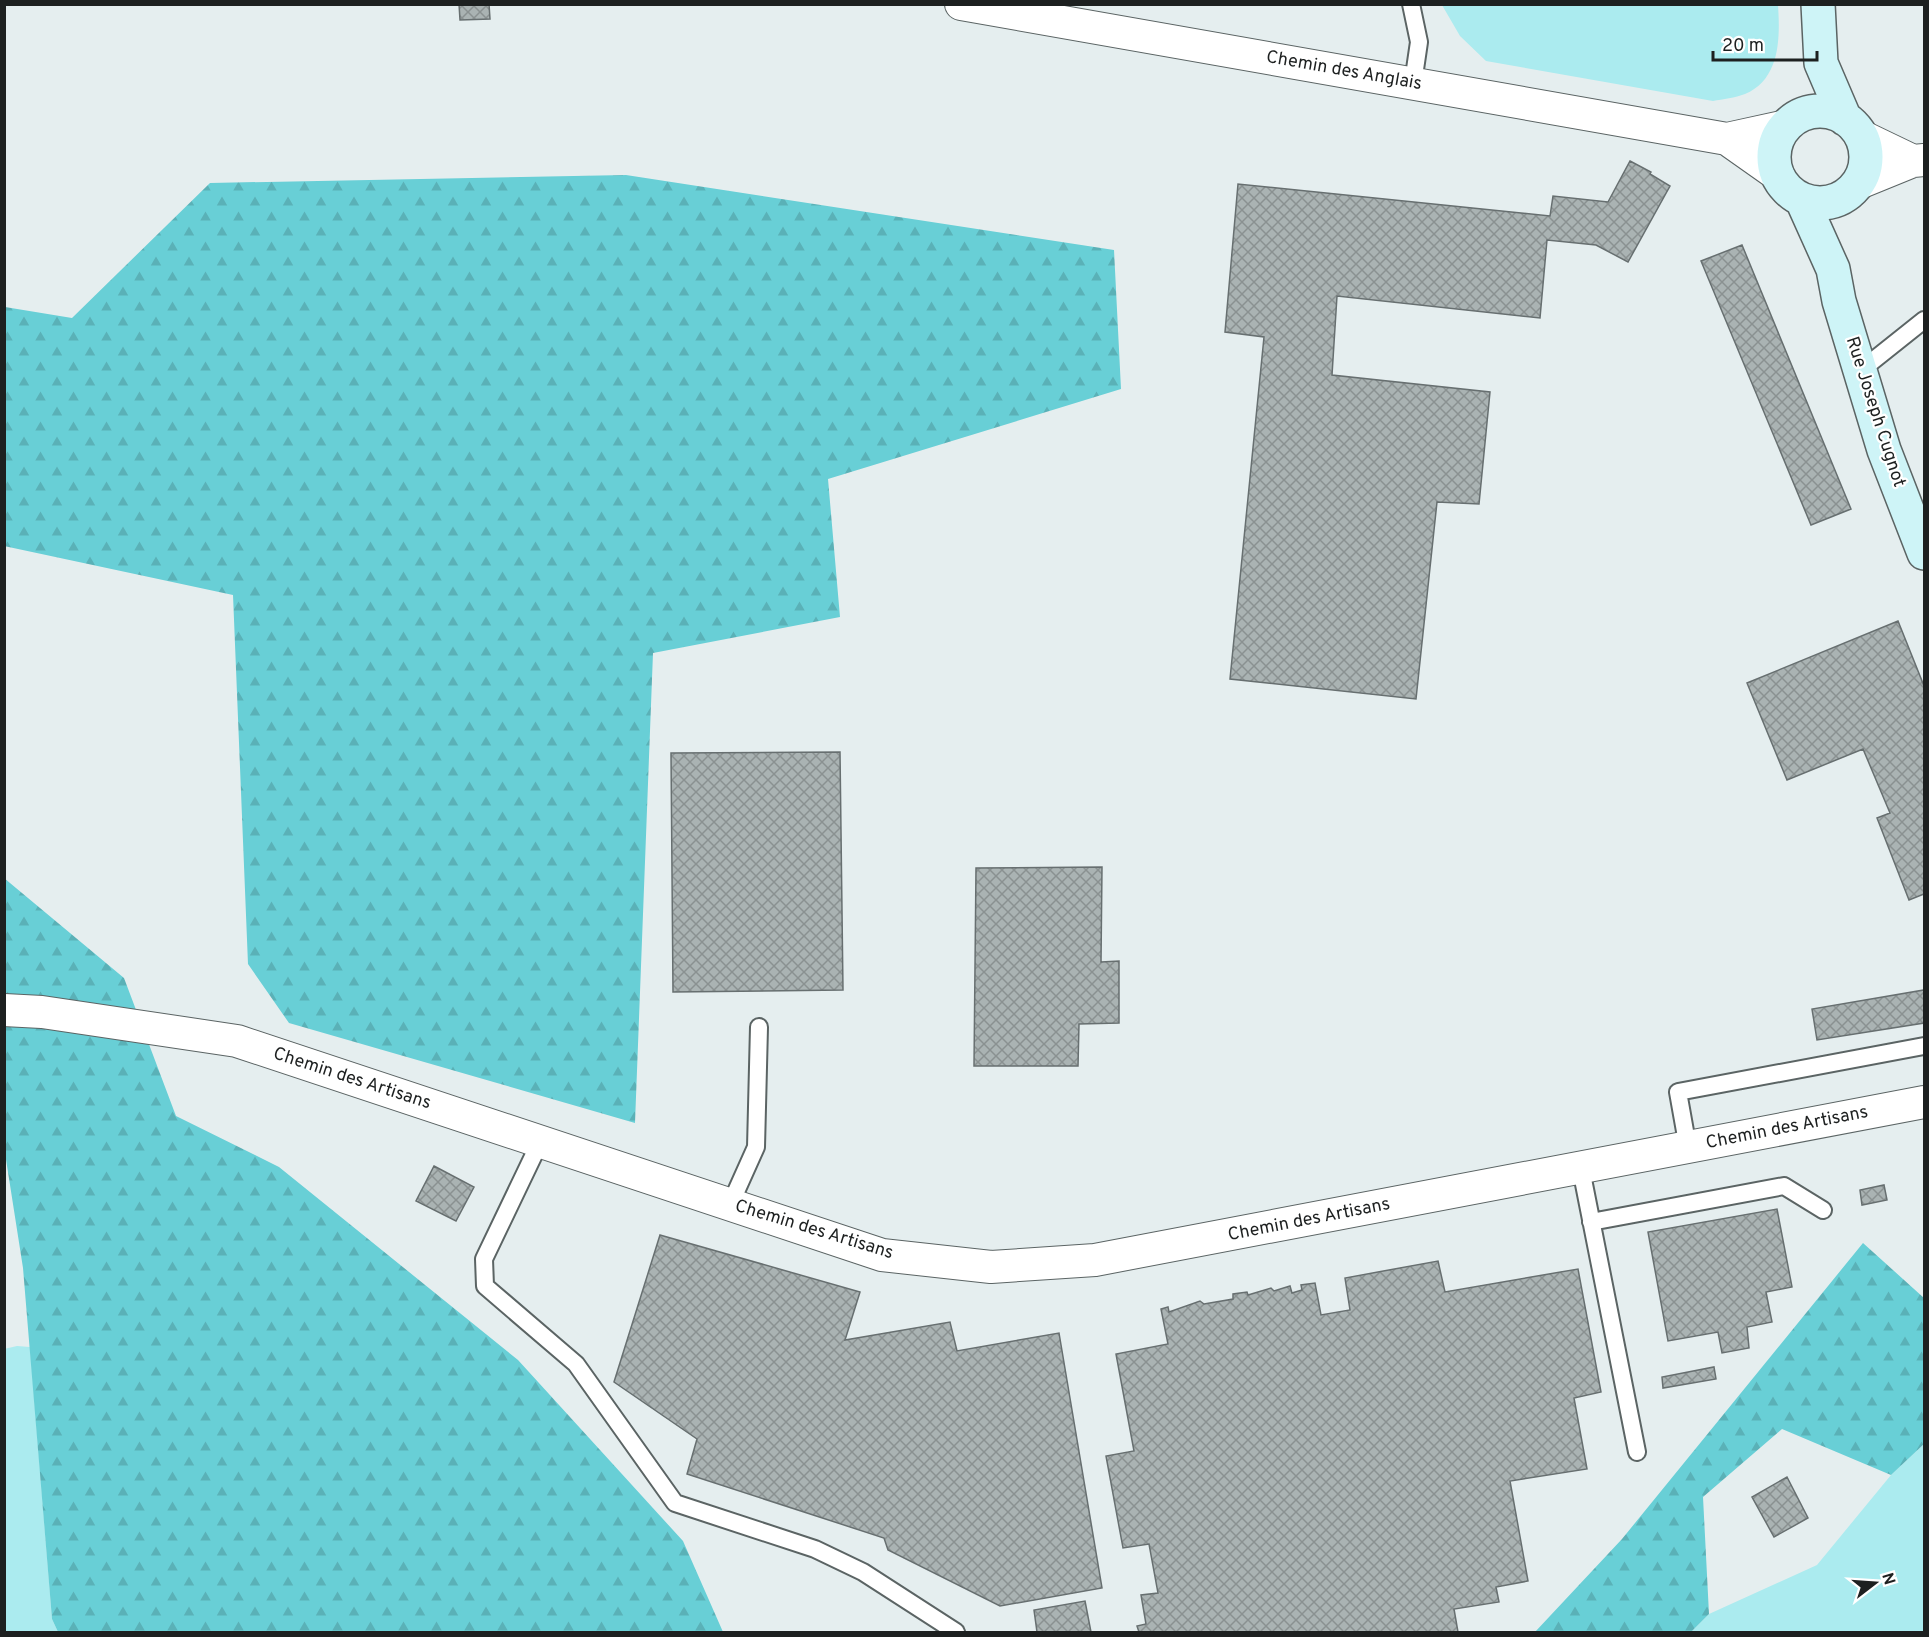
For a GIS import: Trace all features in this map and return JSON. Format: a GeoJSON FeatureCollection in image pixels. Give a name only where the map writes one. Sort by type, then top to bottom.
{"type":"FeatureCollection","features":[{"type":"Feature","properties":{"kind":"main road"},"geometry":{"type":"LineString","coordinates":[[1818,4],[1821,63],[1866,152],[1866,168],[1854,189],[1834,202],[1818,204],[1802,200],[1789,191],[1778,175],[1774,163],[1775,147],[1793,122],[1821,63]]}},
{"type":"Feature","properties":{"kind":"main road"},"geometry":{"type":"LineString","coordinates":[[1793,122],[1806,113],[1822,111],[1838,114],[1853,128]]}},
{"type":"Feature","properties":{"kind":"main road","name":"Rue Joseph Cugnot"},"geometry":{"type":"LineString","coordinates":[[1833,269],[1839,220],[1854,189]]}},
{"type":"Feature","properties":{"kind":"main road","name":"Rue Joseph Cugnot"},"geometry":{"type":"LineString","coordinates":[[1802,200],[1833,269],[1839,302],[1884,450],[1924,553]]}},
{"type":"Feature","properties":{"kind":"street","name":"Chemin des Anglais"},"geometry":{"type":"LineString","coordinates":[[961,4],[1052,12],[1413,83],[1727,139],[1793,122]]}},
{"type":"Feature","properties":{"kind":"street"},"geometry":{"type":"LineString","coordinates":[[1853,128],[1919,160]]}},
{"type":"Feature","properties":{"kind":"street","name":"Chemin des Anglais"},"geometry":{"type":"LineString","coordinates":[[1727,139],[1778,175]]}},
{"type":"Feature","properties":{"kind":"street"},"geometry":{"type":"LineString","coordinates":[[1854,189],[1919,160]]}},
{"type":"Feature","properties":{"kind":"street","name":"Chemin des Artisans"},"geometry":{"type":"LineString","coordinates":[[4,1010],[42,1012],[237,1041],[882,1255],[992,1267],[1095,1260],[1581,1169],[1924,1101]]}},
{"type":"Feature","properties":{"kind":"lane"},"geometry":{"type":"LineString","coordinates":[[1411,4],[1419,42],[1413,83]]}},
{"type":"Feature","properties":{"kind":"lane"},"geometry":{"type":"LineString","coordinates":[[1860,371],[1924,320]]}},
{"type":"Feature","properties":{"kind":"lane"},"geometry":{"type":"LineString","coordinates":[[730,1204],[756,1147],[759,1027]]}},
{"type":"Feature","properties":{"kind":"lane"},"geometry":{"type":"LineString","coordinates":[[1688,1148],[1678,1092],[1924,1046]]}},
{"type":"Feature","properties":{"kind":"lane"},"geometry":{"type":"LineString","coordinates":[[540,1142],[484,1259],[485,1286],[576,1364],[675,1503],[815,1549],[863,1572],[956,1632]]}},
{"type":"Feature","properties":{"kind":"lane"},"geometry":{"type":"LineString","coordinates":[[1581,1169],[1637,1452]]}},
{"type":"Feature","properties":{"kind":"lane"},"geometry":{"type":"LineString","coordinates":[[1591,1222],[1784,1186],[1823,1210]]}},
{"type":"Feature","properties":{"kind":"shaded area"},"geometry":{"type":"Polygon","coordinates":[[[1442,5],[1778,5],[1778,43],[1772,67],[1757,87],[1745,94],[1713,101],[1486,61],[1460,36],[1442,5]]]}},
{"type":"Feature","properties":{"kind":"shaded area"},"geometry":{"type":"Polygon","coordinates":[[[17,1346],[30,1347],[52,1619],[58,1632],[5,1632],[4,1349],[17,1346]]]}},
{"type":"Feature","properties":{"kind":"shaded area"},"geometry":{"type":"Polygon","coordinates":[[[1924,1444],[1924,1632],[1691,1632],[1709,1614],[1817,1565],[1891,1475],[1924,1444]]]}},
{"type":"Feature","properties":{"kind":"green space"},"geometry":{"type":"Polygon","coordinates":[[[626,175],[1114,250],[1121,389],[828,479],[840,617],[653,653],[635,1123],[289,1023],[248,964],[233,595],[4,546],[5,307],[72,318],[210,183],[626,175]]]}},
{"type":"Feature","properties":{"kind":"green space"},"geometry":{"type":"Polygon","coordinates":[[[4,878],[124,978],[176,1116],[279,1167],[518,1360],[683,1541],[723,1632],[58,1632],[52,1619],[23,1268],[5,1153],[4,878]]]}},
{"type":"Feature","properties":{"kind":"green space"},"geometry":{"type":"Polygon","coordinates":[[[1863,1243],[1924,1298],[1924,1444],[1891,1475],[1782,1429],[1703,1497],[1709,1614],[1691,1632],[1535,1632],[1622,1539],[1863,1243]]]}},
{"type":"Feature","properties":{"kind":"building"},"geometry":{"type":"Polygon","coordinates":[[[459,4],[489,4],[490,19],[460,20],[459,4]]]}},
{"type":"Feature","properties":{"kind":"building"},"geometry":{"type":"Polygon","coordinates":[[[1630,161],[1651,172],[1650,174],[1670,186],[1628,262],[1596,245],[1547,240],[1540,318],[1337,296],[1332,375],[1490,392],[1479,504],[1437,502],[1416,699],[1230,679],[1264,337],[1225,332],[1238,184],[1550,216],[1553,196],[1608,202],[1630,161]]]}},
{"type":"Feature","properties":{"kind":"building"},"geometry":{"type":"Polygon","coordinates":[[[1742,245],[1851,509],[1811,525],[1701,261],[1742,245]]]}},
{"type":"Feature","properties":{"kind":"building"},"geometry":{"type":"Polygon","coordinates":[[[1898,621],[1924,686],[1924,894],[1909,900],[1877,818],[1890,813],[1863,749],[1787,780],[1747,683],[1898,621]]]}},
{"type":"Feature","properties":{"kind":"building"},"geometry":{"type":"Polygon","coordinates":[[[840,752],[843,990],[673,992],[671,753],[840,752]]]}},
{"type":"Feature","properties":{"kind":"building"},"geometry":{"type":"Polygon","coordinates":[[[1102,867],[1101,962],[1119,961],[1119,1023],[1079,1024],[1078,1066],[974,1066],[976,868],[1102,867]]]}},
{"type":"Feature","properties":{"kind":"building"},"geometry":{"type":"Polygon","coordinates":[[[1924,990],[1924,1023],[1817,1040],[1812,1009],[1924,990]]]}},
{"type":"Feature","properties":{"kind":"building"},"geometry":{"type":"Polygon","coordinates":[[[434,1166],[474,1187],[456,1221],[416,1201],[434,1166]]]}},
{"type":"Feature","properties":{"kind":"building"},"geometry":{"type":"Polygon","coordinates":[[[1884,1185],[1887,1200],[1862,1205],[1860,1190],[1884,1185]]]}},
{"type":"Feature","properties":{"kind":"building"},"geometry":{"type":"Polygon","coordinates":[[[1777,1209],[1792,1287],[1766,1292],[1772,1322],[1747,1327],[1749,1348],[1722,1353],[1718,1332],[1668,1341],[1648,1232],[1777,1209]]]}},
{"type":"Feature","properties":{"kind":"building"},"geometry":{"type":"Polygon","coordinates":[[[660,1235],[860,1292],[845,1340],[950,1322],[957,1351],[1059,1333],[1102,1588],[1000,1606],[888,1550],[884,1538],[687,1474],[697,1439],[614,1382],[660,1235]]]}},
{"type":"Feature","properties":{"kind":"building"},"geometry":{"type":"Polygon","coordinates":[[[1438,1261],[1445,1292],[1578,1269],[1601,1392],[1574,1398],[1587,1469],[1510,1481],[1528,1581],[1496,1587],[1499,1602],[1454,1609],[1458,1632],[1139,1632],[1137,1626],[1146,1624],[1141,1595],[1158,1593],[1149,1544],[1123,1548],[1106,1456],[1134,1451],[1116,1354],[1168,1344],[1161,1309],[1168,1307],[1169,1312],[1200,1301],[1204,1304],[1233,1299],[1233,1294],[1247,1292],[1248,1295],[1271,1288],[1274,1291],[1290,1286],[1292,1293],[1302,1290],[1301,1285],[1315,1283],[1321,1315],[1350,1310],[1345,1278],[1438,1261]]]}},
{"type":"Feature","properties":{"kind":"building"},"geometry":{"type":"Polygon","coordinates":[[[1714,1367],[1716,1379],[1663,1388],[1662,1377],[1714,1367]]]}},
{"type":"Feature","properties":{"kind":"building"},"geometry":{"type":"Polygon","coordinates":[[[1787,1477],[1808,1518],[1774,1537],[1752,1497],[1787,1477]]]}},
{"type":"Feature","properties":{"kind":"building"},"geometry":{"type":"Polygon","coordinates":[[[1085,1601],[1091,1632],[1037,1632],[1034,1610],[1085,1601]]]}}]}
